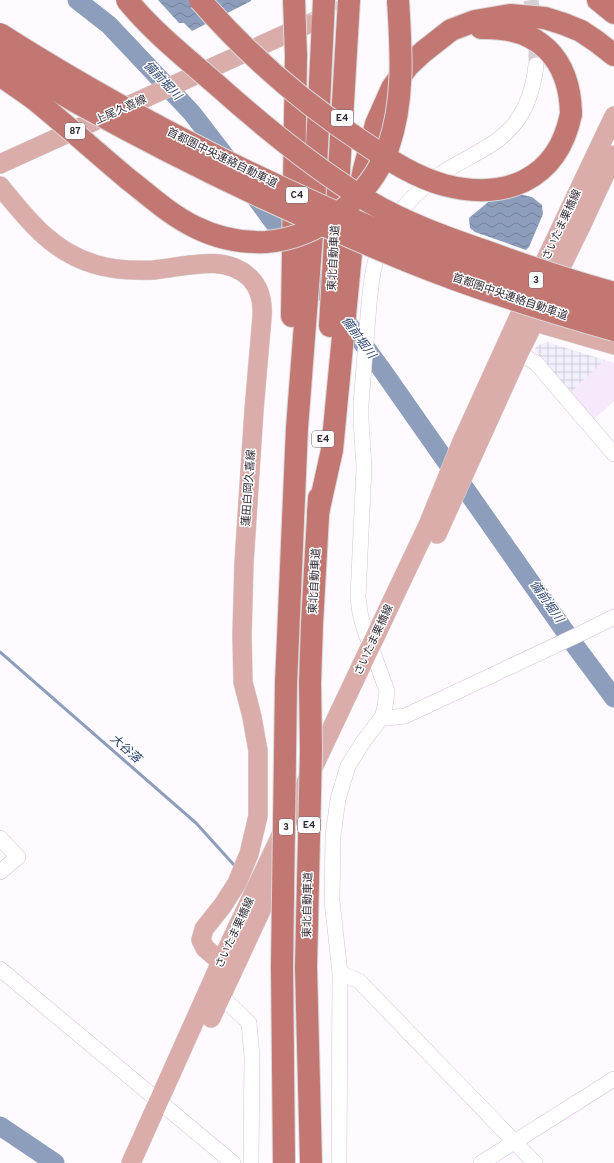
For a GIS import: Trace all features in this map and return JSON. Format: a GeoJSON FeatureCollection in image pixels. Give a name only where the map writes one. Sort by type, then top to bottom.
{"type":"FeatureCollection","features":[{"type":"Feature","properties":{"kind":"highway"},"geometry":{"type":"LineString","coordinates":[[127,0],[186,59],[269,130],[310,162],[369,201],[423,227],[467,244],[528,266],[614,293]]}},
{"type":"Feature","properties":{"kind":"highway"},"geometry":{"type":"LineString","coordinates":[[200,0],[253,56],[326,118],[373,150],[403,168],[444,185],[463,189],[497,190],[514,186],[530,178],[554,158],[568,129],[571,114],[571,99],[563,70],[554,57],[543,46],[527,36],[505,29],[492,27],[460,30],[439,39]]}},
{"type":"Feature","properties":{"kind":"highway"},"geometry":{"type":"LineString","coordinates":[[294,0],[296,55],[294,181],[298,326]]}},
{"type":"Feature","properties":{"kind":"highway","name":"E4"},"geometry":{"type":"LineString","coordinates":[[284,1163],[282,966],[286,684],[297,428],[292,395],[298,326],[314,208],[324,0]]}},
{"type":"Feature","properties":{"kind":"highway","name":"東北自動車道"},"geometry":{"type":"LineString","coordinates":[[310,1163],[306,967],[311,751],[310,684],[312,624],[318,513],[334,373],[336,236],[349,0]]}},
{"type":"Feature","properties":{"kind":"highway"},"geometry":{"type":"LineString","coordinates":[[0,76],[33,98],[101,157],[164,208],[180,219],[213,235],[248,242],[267,242],[301,233],[332,218],[350,204],[381,165],[394,130],[398,102],[401,58],[398,0]]}},
{"type":"Feature","properties":{"kind":"highway"},"geometry":{"type":"LineString","coordinates":[[598,0],[614,13]]}},
{"type":"Feature","properties":{"kind":"highway"},"geometry":{"type":"LineString","coordinates":[[334,373],[356,212],[364,169],[376,124],[392,88],[408,66],[451,30],[475,21],[510,15],[545,18],[581,31],[614,55]]}},
{"type":"Feature","properties":{"kind":"highway","name":"首都圏中央連絡自動車道"},"geometry":{"type":"LineString","coordinates":[[0,34],[81,84],[168,132],[253,175],[409,243],[498,276],[614,312]]}},
{"type":"Feature","properties":{"kind":"highway","name":"首都圏中央連絡自動車道"},"geometry":{"type":"LineString","coordinates":[[0,55],[77,102],[163,149],[237,186],[330,228],[406,261],[487,290],[614,330]]}},
{"type":"Feature","properties":{"kind":"main road","name":"上尾久喜線"},"geometry":{"type":"LineString","coordinates":[[0,164],[308,24]]}},
{"type":"Feature","properties":{"kind":"main road","name":"さいたま栗橋線"},"geometry":{"type":"LineString","coordinates":[[131,1163],[164,1106],[221,996],[528,316],[614,116]]}},
{"type":"Feature","properties":{"kind":"main road","name":"さいたま栗橋線"},"geometry":{"type":"LineString","coordinates":[[466,451],[520,353],[528,316],[581,226],[614,155]]}},
{"type":"Feature","properties":{"kind":"main road","name":"蓮田白岡久喜線"},"geometry":{"type":"LineString","coordinates":[[0,186],[30,222],[46,238],[81,260],[109,268],[135,271],[207,264],[229,265],[245,273],[257,287],[261,297],[262,312],[245,549],[242,635],[243,682],[252,717],[258,751],[258,816],[249,854],[237,883],[223,905],[204,929],[201,940],[205,948],[221,962]]}},
{"type":"Feature","properties":{"kind":"main road"},"geometry":{"type":"LineString","coordinates":[[528,316],[545,325],[614,345]]}},
{"type":"Feature","properties":{"kind":"main road","name":"さいたま栗橋線"},"geometry":{"type":"LineString","coordinates":[[144,1163],[164,1106],[221,962],[374,656]]}},
{"type":"Feature","properties":{"kind":"street"},"geometry":{"type":"LineString","coordinates":[[339,1163],[340,973],[332,893],[333,836],[338,799],[348,766],[382,716],[387,691],[360,613],[358,597],[364,467],[361,404],[370,289],[381,245],[391,225],[404,207],[413,196],[426,185],[498,140],[509,130],[518,119],[530,94],[536,65]]}},
{"type":"Feature","properties":{"kind":"street"},"geometry":{"type":"LineString","coordinates":[[520,353],[536,363],[614,454]]}},
{"type":"Feature","properties":{"kind":"street"},"geometry":{"type":"LineString","coordinates":[[382,716],[387,718],[404,716],[554,647],[614,617]]}},
{"type":"Feature","properties":{"kind":"street"},"geometry":{"type":"LineString","coordinates":[[0,838],[18,857],[0,872]]}},
{"type":"Feature","properties":{"kind":"street"},"geometry":{"type":"LineString","coordinates":[[0,969],[233,1163]]}},
{"type":"Feature","properties":{"kind":"street"},"geometry":{"type":"LineString","coordinates":[[340,973],[359,981],[535,1163]]}},
{"type":"Feature","properties":{"kind":"street"},"geometry":{"type":"LineString","coordinates":[[221,996],[248,1023],[252,1057],[251,1163]]}},
{"type":"Feature","properties":{"kind":"street"},"geometry":{"type":"LineString","coordinates":[[481,1163],[614,1079]]}},
{"type":"Feature","properties":{"kind":"shaded area"},"geometry":{"type":"Polygon","coordinates":[[[547,342],[605,360],[569,394],[535,350],[536,346],[547,342]]]}},
{"type":"Feature","properties":{"kind":"shaded area"},"geometry":{"type":"Polygon","coordinates":[[[605,360],[614,363],[614,401],[592,421],[569,394],[605,360]]]}},
{"type":"Feature","properties":{"kind":"water"},"geometry":{"type":"Polygon","coordinates":[[[158,0],[251,1],[192,31],[184,23],[179,23],[158,0]]]}},
{"type":"Feature","properties":{"kind":"water"},"geometry":{"type":"Polygon","coordinates":[[[507,191],[532,197],[542,205],[543,214],[529,247],[526,250],[475,232],[470,228],[469,218],[499,193],[507,191]]]}},
{"type":"Feature","properties":{"kind":"waterway","name":"備前堀川"},"geometry":{"type":"LineString","coordinates":[[77,0],[109,25],[192,113],[232,165]]}},
{"type":"Feature","properties":{"kind":"waterway","name":"備前堀川"},"geometry":{"type":"LineString","coordinates":[[250,190],[380,367],[576,647],[614,698]]}},
{"type":"Feature","properties":{"kind":"waterway","name":"大谷落"},"geometry":{"type":"LineString","coordinates":[[0,652],[196,823],[234,865]]}},
{"type":"Feature","properties":{"kind":"waterway"},"geometry":{"type":"LineString","coordinates":[[0,1126],[55,1163]]}},
{"type":"Feature","properties":{"kind":"tunnel"},"geometry":{"type":"LineString","coordinates":[[310,23],[362,0]]}},
{"type":"Feature","properties":{"kind":"tunnel"},"geometry":{"type":"LineString","coordinates":[[531,0],[536,34],[536,65]]}}]}
